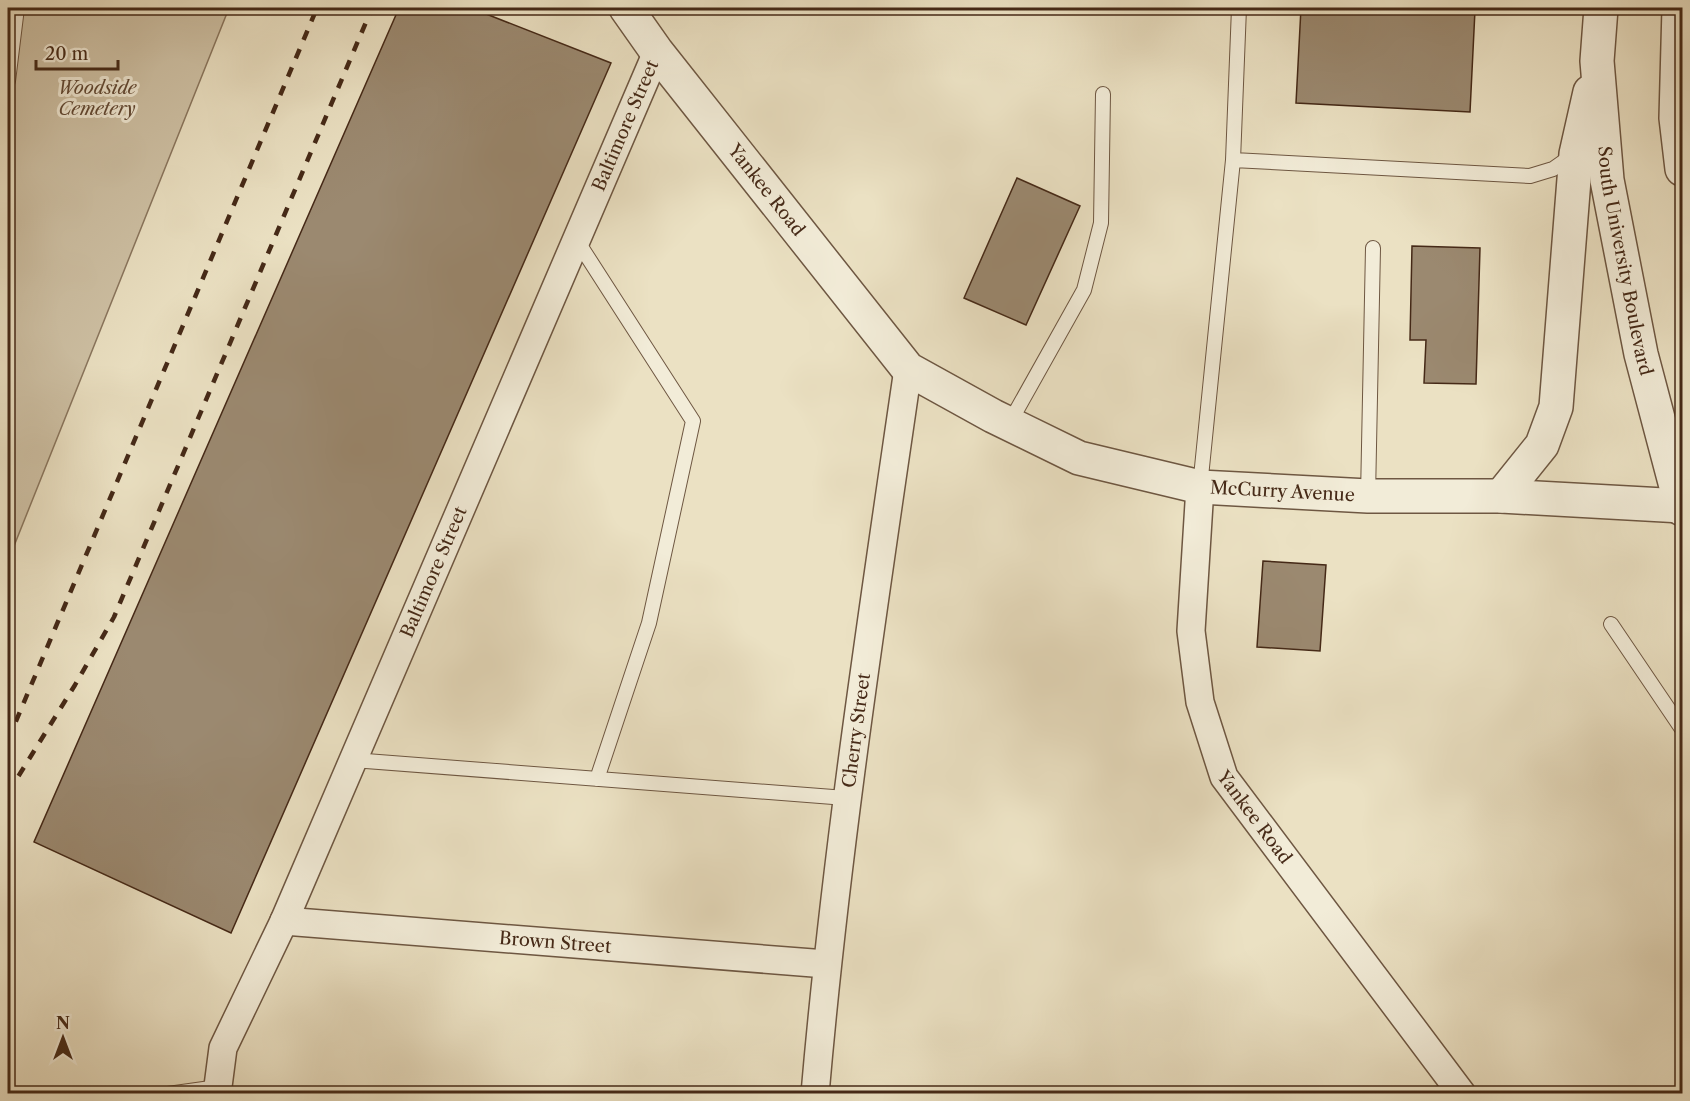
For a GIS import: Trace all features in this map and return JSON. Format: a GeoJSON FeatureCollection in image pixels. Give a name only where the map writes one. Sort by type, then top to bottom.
{"type":"FeatureCollection","features":[{"type":"Feature","properties":{"kind":"street","name":"Yankee Road"},"geometry":{"type":"LineString","coordinates":[[626,8],[657,52],[908,369]]}},
{"type":"Feature","properties":{"kind":"street","name":"South University Boulevard"},"geometry":{"type":"LineString","coordinates":[[1601,8],[1597,61],[1607,180],[1641,354],[1682,507]]}},
{"type":"Feature","properties":{"kind":"street"},"geometry":{"type":"LineString","coordinates":[[1678,8],[1679,96],[1676,118],[1683,169]]}},
{"type":"Feature","properties":{"kind":"street","name":"Baltimore Street"},"geometry":{"type":"LineString","coordinates":[[217,1090],[223,1048],[284,921],[657,52]]}},
{"type":"Feature","properties":{"kind":"street"},"geometry":{"type":"LineString","coordinates":[[1501,496],[1542,445],[1556,407],[1576,154],[1597,61]]}},
{"type":"Feature","properties":{"kind":"street","name":"McCurry Avenue"},"geometry":{"type":"LineString","coordinates":[[908,369],[1009,424],[1079,458],[1200,487],[1368,496],[1501,496],[1682,507]]}},
{"type":"Feature","properties":{"kind":"street","name":"Cherry Street"},"geometry":{"type":"LineString","coordinates":[[815,1094],[826,964],[846,798],[908,369]]}},
{"type":"Feature","properties":{"kind":"street","name":"Yankee Road"},"geometry":{"type":"LineString","coordinates":[[1200,487],[1191,631],[1200,702],[1224,777],[1462,1094]]}},
{"type":"Feature","properties":{"kind":"street","name":"Brown Street"},"geometry":{"type":"LineString","coordinates":[[284,921],[826,964]]}},
{"type":"Feature","properties":{"kind":"lane"},"geometry":{"type":"LineString","coordinates":[[8,81],[16,8]]}},
{"type":"Feature","properties":{"kind":"lane"},"geometry":{"type":"LineString","coordinates":[[1200,487],[1233,160],[1239,8]]}},
{"type":"Feature","properties":{"kind":"lane"},"geometry":{"type":"LineString","coordinates":[[1009,424],[1084,290],[1101,223],[1103,94]]}},
{"type":"Feature","properties":{"kind":"lane"},"geometry":{"type":"LineString","coordinates":[[1233,160],[1530,176],[1553,169],[1576,154]]}},
{"type":"Feature","properties":{"kind":"lane"},"geometry":{"type":"LineString","coordinates":[[576,239],[693,421],[649,623],[597,779]]}},
{"type":"Feature","properties":{"kind":"lane"},"geometry":{"type":"LineString","coordinates":[[1368,496],[1373,248]]}},
{"type":"Feature","properties":{"kind":"lane"},"geometry":{"type":"LineString","coordinates":[[1611,624],[1683,729]]}},
{"type":"Feature","properties":{"kind":"lane"},"geometry":{"type":"LineString","coordinates":[[353,760],[846,798]]}},
{"type":"Feature","properties":{"kind":"lane"},"geometry":{"type":"LineString","coordinates":[[168,1094],[217,1090]]}},
{"type":"Feature","properties":{"kind":"green space","name":"Woodside Cemetery"},"geometry":{"type":"Polygon","coordinates":[[[8,8],[229,8],[8,561],[8,8]]]}},
{"type":"Feature","properties":{"kind":"building"},"geometry":{"type":"Polygon","coordinates":[[[399,8],[471,8],[611,63],[231,933],[34,842],[399,8]]]}},
{"type":"Feature","properties":{"kind":"building"},"geometry":{"type":"Polygon","coordinates":[[[1301,8],[1475,10],[1470,112],[1296,103],[1301,8]]]}},
{"type":"Feature","properties":{"kind":"building"},"geometry":{"type":"Polygon","coordinates":[[[1017,178],[1080,206],[1026,325],[964,298],[1017,178]]]}},
{"type":"Feature","properties":{"kind":"building"},"geometry":{"type":"Polygon","coordinates":[[[1412,246],[1480,248],[1476,384],[1424,383],[1426,340],[1410,340],[1412,246]]]}},
{"type":"Feature","properties":{"kind":"building"},"geometry":{"type":"Polygon","coordinates":[[[1263,561],[1326,565],[1320,651],[1257,647],[1263,561]]]}},
{"type":"Feature","properties":{"kind":"railway"},"geometry":{"type":"LineString","coordinates":[[8,740],[317,8]]}},
{"type":"Feature","properties":{"kind":"railway"},"geometry":{"type":"LineString","coordinates":[[8,793],[114,617],[372,8]]}}]}
